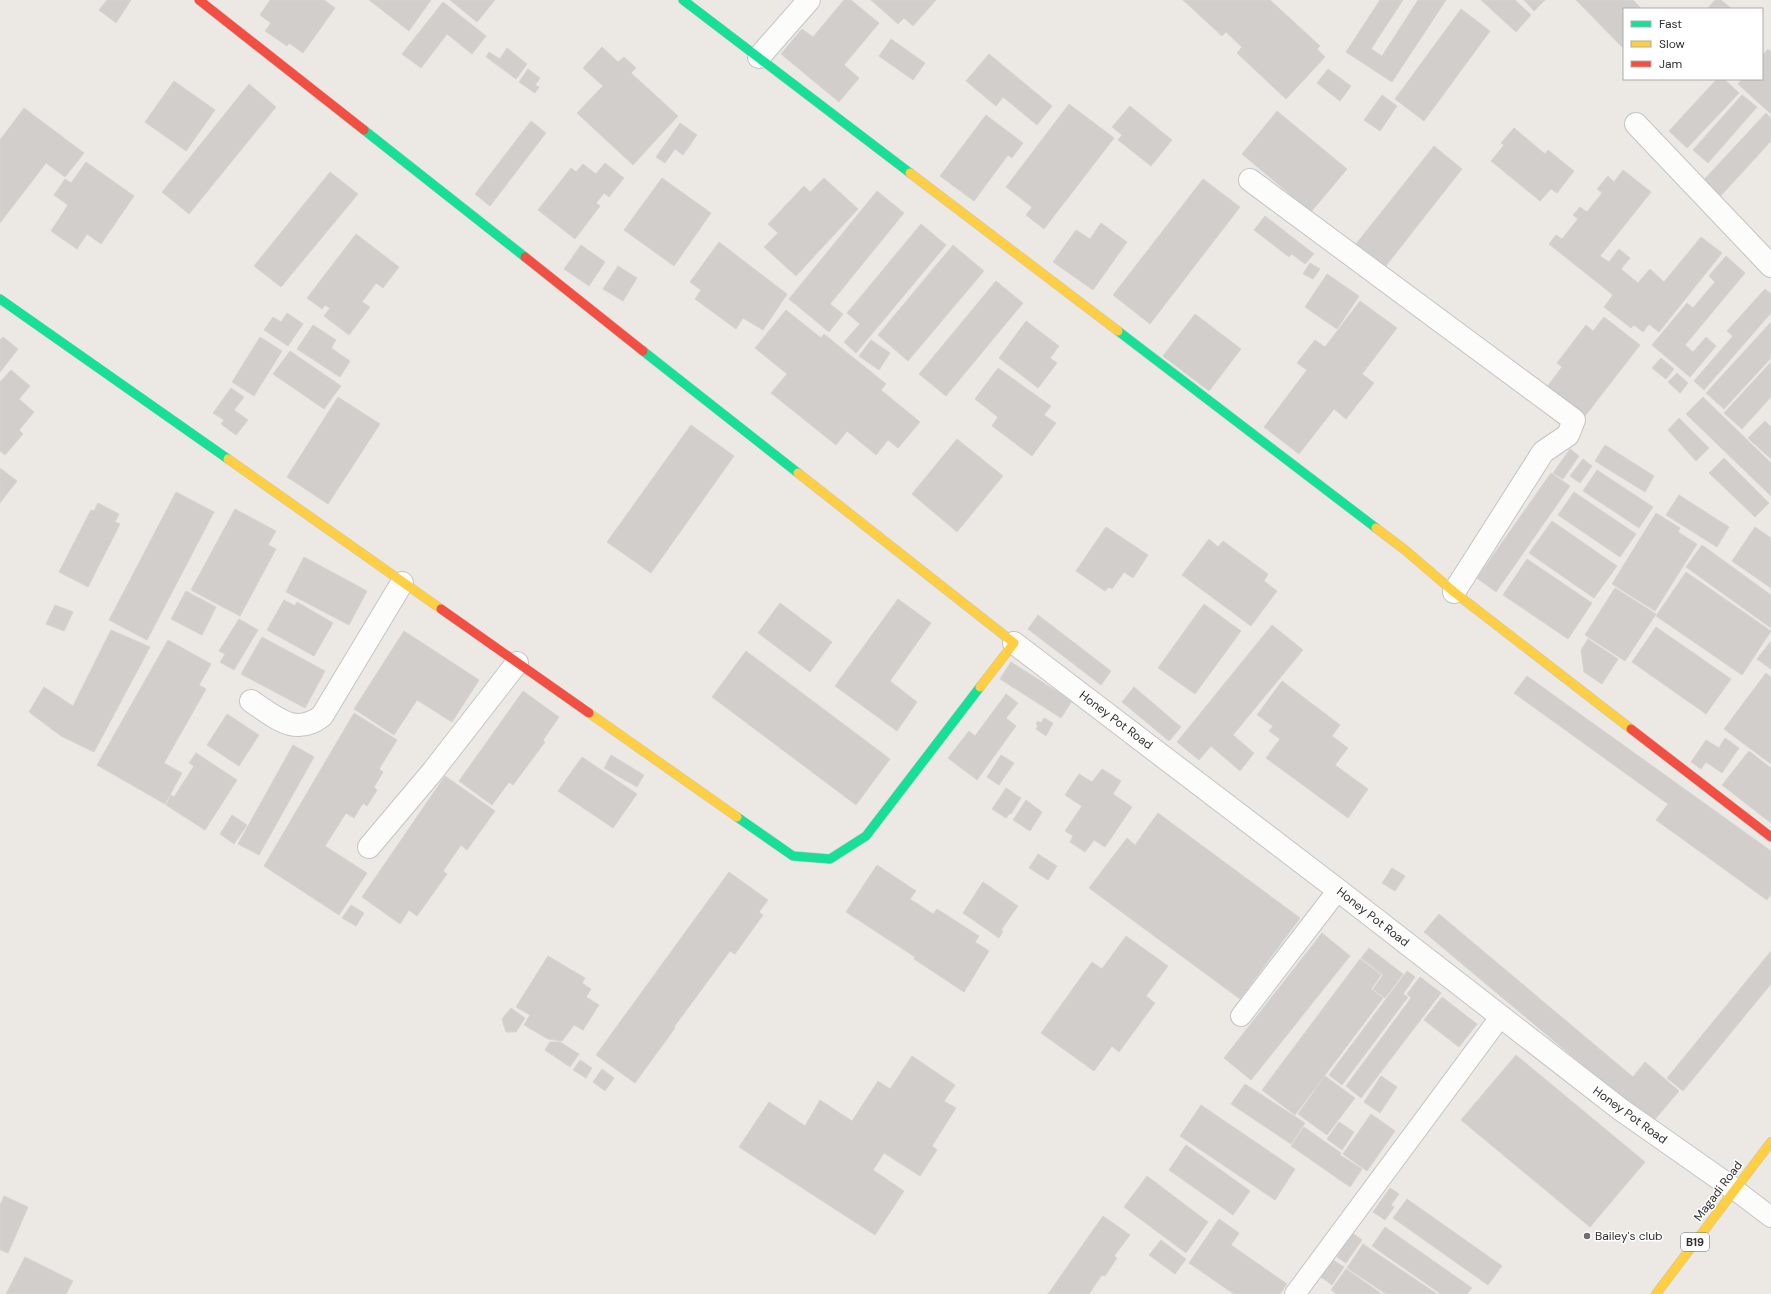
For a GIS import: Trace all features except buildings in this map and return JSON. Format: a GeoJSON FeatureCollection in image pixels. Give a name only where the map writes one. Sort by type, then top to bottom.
{"type":"FeatureCollection","features":[{"type":"Feature","properties":{"kind":"main road"},"geometry":{"type":"LineString","coordinates":[[0,299],[402,583],[793,856],[830,859],[866,836],[1014,643],[199,0]]}},
{"type":"Feature","properties":{"kind":"main road"},"geometry":{"type":"LineString","coordinates":[[683,0],[1398,545],[1454,592],[1771,837]]}},
{"type":"Feature","properties":{"kind":"main road","name":"Magadi Road"},"geometry":{"type":"LineString","coordinates":[[1656,1294],[1771,1142]]}},
{"type":"Feature","properties":{"kind":"street"},"geometry":{"type":"LineString","coordinates":[[759,57],[809,0]]}},
{"type":"Feature","properties":{"kind":"street"},"geometry":{"type":"LineString","coordinates":[[1636,124],[1771,266]]}},
{"type":"Feature","properties":{"kind":"street"},"geometry":{"type":"LineString","coordinates":[[1250,180],[1574,420],[1568,435],[1543,452],[1454,592]]}},
{"type":"Feature","properties":{"kind":"street"},"geometry":{"type":"LineString","coordinates":[[251,701],[284,722],[302,726],[314,722],[322,716],[402,583]]}},
{"type":"Feature","properties":{"kind":"street","name":"Honey Pot Road"},"geometry":{"type":"LineString","coordinates":[[1014,643],[1338,890],[1620,1109],[1734,1189]]}},
{"type":"Feature","properties":{"kind":"street"},"geometry":{"type":"LineString","coordinates":[[369,847],[433,771],[517,663]]}},
{"type":"Feature","properties":{"kind":"lane"},"geometry":{"type":"LineString","coordinates":[[1241,1016],[1338,890]]}},
{"type":"Feature","properties":{"kind":"lane"},"geometry":{"type":"LineString","coordinates":[[1295,1294],[1501,1016]]}},
{"type":"Feature","properties":{"kind":"lane"},"geometry":{"type":"LineString","coordinates":[[1734,1189],[1771,1217]]}},
{"type":"Feature","properties":{"kind":"traffic: fast"},"geometry":{"type":"LineString","coordinates":[[683,0],[910,173]]}},
{"type":"Feature","properties":{"kind":"traffic: fast"},"geometry":{"type":"LineString","coordinates":[[364,130],[525,257]]}},
{"type":"Feature","properties":{"kind":"traffic: fast"},"geometry":{"type":"LineString","coordinates":[[0,299],[228,459]]}},
{"type":"Feature","properties":{"kind":"traffic: fast"},"geometry":{"type":"LineString","coordinates":[[1118,331],[1376,528]]}},
{"type":"Feature","properties":{"kind":"traffic: fast"},"geometry":{"type":"LineString","coordinates":[[643,351],[798,473]]}},
{"type":"Feature","properties":{"kind":"traffic: fast"},"geometry":{"type":"LineString","coordinates":[[737,817],[793,856],[830,859],[866,836],[980,687]]}},
{"type":"Feature","properties":{"kind":"traffic: slow"},"geometry":{"type":"LineString","coordinates":[[910,173],[1118,331]]}},
{"type":"Feature","properties":{"kind":"traffic: slow"},"geometry":{"type":"LineString","coordinates":[[228,459],[441,609]]}},
{"type":"Feature","properties":{"kind":"traffic: slow"},"geometry":{"type":"LineString","coordinates":[[798,473],[1014,643],[980,687]]}},
{"type":"Feature","properties":{"kind":"traffic: slow"},"geometry":{"type":"LineString","coordinates":[[1376,528],[1405,550],[1454,592],[1631,729]]}},
{"type":"Feature","properties":{"kind":"traffic: slow"},"geometry":{"type":"LineString","coordinates":[[589,713],[737,817]]}},
{"type":"Feature","properties":{"kind":"traffic: slow"},"geometry":{"type":"LineString","coordinates":[[1656,1294],[1771,1142]]}},
{"type":"Feature","properties":{"kind":"traffic: jam"},"geometry":{"type":"LineString","coordinates":[[199,0],[364,130]]}},
{"type":"Feature","properties":{"kind":"traffic: jam"},"geometry":{"type":"LineString","coordinates":[[525,257],[643,351]]}},
{"type":"Feature","properties":{"kind":"traffic: jam"},"geometry":{"type":"LineString","coordinates":[[441,609],[589,713]]}},
{"type":"Feature","properties":{"kind":"traffic: jam"},"geometry":{"type":"LineString","coordinates":[[1631,729],[1771,837]]}},
{"type":"Feature","properties":{"kind":"place","name":"Bailey's club"},"geometry":{"type":"Point","coordinates":[1587,1236]}}]}
